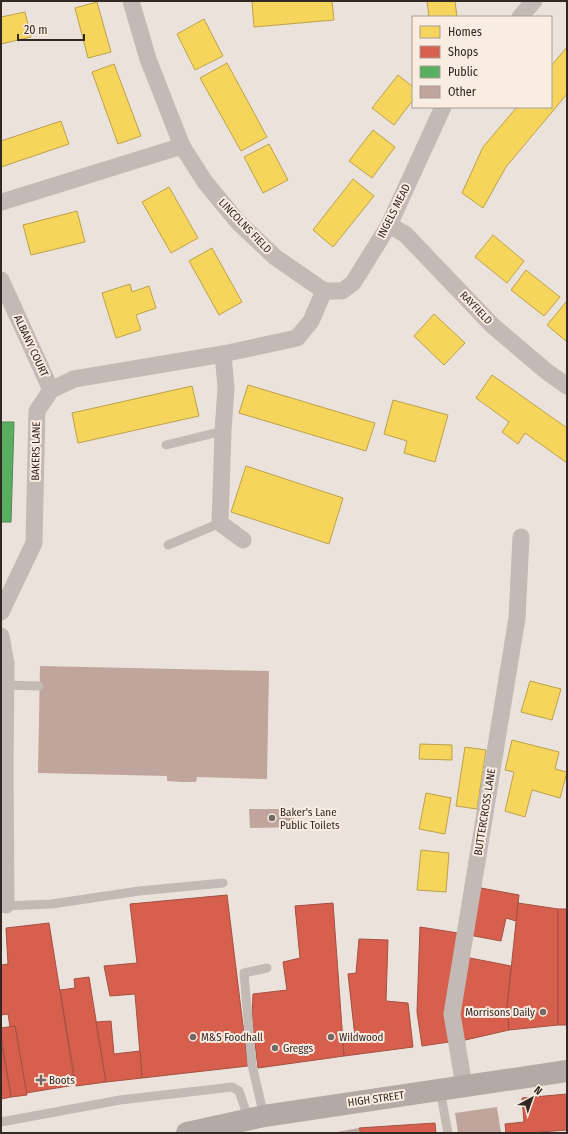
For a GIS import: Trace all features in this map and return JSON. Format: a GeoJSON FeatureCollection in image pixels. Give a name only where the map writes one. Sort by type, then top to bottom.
{"type":"FeatureCollection","features":[{"type":"Feature","properties":{"kind":"main road","name":"HIGH STREET"},"geometry":{"type":"LineString","coordinates":[[187,1133],[256,1118],[567,1071]]}},
{"type":"Feature","properties":{"kind":"street","name":"LINCOLNS FIELD"},"geometry":{"type":"LineString","coordinates":[[131,1],[148,59],[182,146],[205,182],[238,222],[275,257],[324,291]]}},
{"type":"Feature","properties":{"kind":"street"},"geometry":{"type":"LineString","coordinates":[[521,16],[534,1]]}},
{"type":"Feature","properties":{"kind":"street","name":"INGELS MEAD"},"geometry":{"type":"LineString","coordinates":[[324,291],[342,291],[353,283],[389,225],[443,108]]}},
{"type":"Feature","properties":{"kind":"street"},"geometry":{"type":"LineString","coordinates":[[2,202],[182,146]]}},
{"type":"Feature","properties":{"kind":"street","name":"RAYFIELD"},"geometry":{"type":"LineString","coordinates":[[389,225],[404,234],[493,326],[546,371],[567,386]]}},
{"type":"Feature","properties":{"kind":"street","name":"ALBANY COURT"},"geometry":{"type":"LineString","coordinates":[[1,280],[52,390]]}},
{"type":"Feature","properties":{"kind":"street","name":"BAKERS LANE"},"geometry":{"type":"LineString","coordinates":[[1,612],[34,543],[37,411],[52,390],[74,379],[223,354],[297,338],[311,321],[324,291]]}},
{"type":"Feature","properties":{"kind":"street"},"geometry":{"type":"LineString","coordinates":[[223,354],[226,388],[220,523],[243,540]]}},
{"type":"Feature","properties":{"kind":"street","name":"BUTTERCROSS LANE"},"geometry":{"type":"LineString","coordinates":[[464,1086],[452,1014],[517,618],[521,537]]}},
{"type":"Feature","properties":{"kind":"street"},"geometry":{"type":"LineString","coordinates":[[1,636],[6,664],[4,906]]}},
{"type":"Feature","properties":{"kind":"lane"},"geometry":{"type":"LineString","coordinates":[[166,445],[223,431]]}},
{"type":"Feature","properties":{"kind":"lane"},"geometry":{"type":"LineString","coordinates":[[168,545],[220,523]]}},
{"type":"Feature","properties":{"kind":"lane"},"geometry":{"type":"LineString","coordinates":[[6,685],[39,686]]}},
{"type":"Feature","properties":{"kind":"lane"},"geometry":{"type":"LineString","coordinates":[[4,906],[52,904],[139,891],[223,883]]}},
{"type":"Feature","properties":{"kind":"lane"},"geometry":{"type":"LineString","coordinates":[[256,1118],[244,973],[267,968]]}},
{"type":"Feature","properties":{"kind":"lane"},"geometry":{"type":"LineString","coordinates":[[1,1122],[120,1100],[232,1087],[239,1091],[256,1118]]}},
{"type":"Feature","properties":{"kind":"lane"},"geometry":{"type":"LineString","coordinates":[[440,1090],[448,1133]]}},
{"type":"Feature","properties":{"kind":"building: Homes"},"geometry":{"type":"Polygon","coordinates":[[[252,1],[332,1],[334,20],[254,27],[252,1]]]}},
{"type":"Feature","properties":{"kind":"building: Homes"},"geometry":{"type":"Polygon","coordinates":[[[427,1],[455,1],[457,16],[429,16],[427,1]]]}},
{"type":"Feature","properties":{"kind":"building: Homes"},"geometry":{"type":"Polygon","coordinates":[[[97,2],[111,52],[88,58],[75,8],[97,2]]]}},
{"type":"Feature","properties":{"kind":"building: Homes"},"geometry":{"type":"Polygon","coordinates":[[[25,12],[31,37],[1,44],[1,17],[25,12]]]}},
{"type":"Feature","properties":{"kind":"building: Homes"},"geometry":{"type":"Polygon","coordinates":[[[204,19],[223,56],[195,70],[177,34],[204,19]]]}},
{"type":"Feature","properties":{"kind":"building: Homes"},"geometry":{"type":"Polygon","coordinates":[[[567,47],[567,94],[506,167],[483,208],[462,193],[483,147],[516,108],[552,108],[552,65],[567,47]]]}},
{"type":"Feature","properties":{"kind":"building: Homes"},"geometry":{"type":"Polygon","coordinates":[[[227,63],[267,137],[241,151],[200,78],[227,63]]]}},
{"type":"Feature","properties":{"kind":"building: Homes"},"geometry":{"type":"Polygon","coordinates":[[[114,64],[141,136],[118,144],[92,72],[114,64]]]}},
{"type":"Feature","properties":{"kind":"building: Homes"},"geometry":{"type":"Polygon","coordinates":[[[398,75],[412,86],[412,101],[394,125],[372,108],[398,75]]]}},
{"type":"Feature","properties":{"kind":"building: Homes"},"geometry":{"type":"Polygon","coordinates":[[[61,121],[69,144],[1,167],[1,141],[61,121]]]}},
{"type":"Feature","properties":{"kind":"building: Homes"},"geometry":{"type":"Polygon","coordinates":[[[373,130],[395,147],[372,178],[349,161],[373,130]]]}},
{"type":"Feature","properties":{"kind":"building: Homes"},"geometry":{"type":"Polygon","coordinates":[[[269,144],[288,180],[263,193],[244,157],[269,144]]]}},
{"type":"Feature","properties":{"kind":"building: Homes"},"geometry":{"type":"Polygon","coordinates":[[[353,179],[374,196],[333,247],[313,230],[353,179]]]}},
{"type":"Feature","properties":{"kind":"building: Homes"},"geometry":{"type":"Polygon","coordinates":[[[169,187],[198,238],[171,253],[142,202],[169,187]]]}},
{"type":"Feature","properties":{"kind":"building: Homes"},"geometry":{"type":"Polygon","coordinates":[[[77,211],[85,242],[31,255],[23,225],[77,211]]]}},
{"type":"Feature","properties":{"kind":"building: Homes"},"geometry":{"type":"Polygon","coordinates":[[[493,235],[524,261],[507,283],[475,257],[493,235]]]}},
{"type":"Feature","properties":{"kind":"building: Homes"},"geometry":{"type":"Polygon","coordinates":[[[212,248],[242,302],[219,315],[189,261],[212,248]]]}},
{"type":"Feature","properties":{"kind":"building: Homes"},"geometry":{"type":"Polygon","coordinates":[[[526,270],[560,297],[544,316],[511,290],[526,270]]]}},
{"type":"Feature","properties":{"kind":"building: Homes"},"geometry":{"type":"Polygon","coordinates":[[[130,284],[132,292],[149,286],[156,308],[136,315],[141,330],[116,338],[102,293],[130,284]]]}},
{"type":"Feature","properties":{"kind":"building: Homes"},"geometry":{"type":"Polygon","coordinates":[[[567,301],[567,342],[547,325],[567,301]]]}},
{"type":"Feature","properties":{"kind":"building: Homes"},"geometry":{"type":"Polygon","coordinates":[[[434,314],[465,343],[444,365],[414,336],[434,314]]]}},
{"type":"Feature","properties":{"kind":"building: Homes"},"geometry":{"type":"Polygon","coordinates":[[[492,375],[567,428],[567,463],[525,433],[518,444],[502,432],[509,422],[476,398],[492,375]]]}},
{"type":"Feature","properties":{"kind":"building: Homes"},"geometry":{"type":"Polygon","coordinates":[[[248,385],[375,423],[366,451],[239,413],[248,385]]]}},
{"type":"Feature","properties":{"kind":"building: Homes"},"geometry":{"type":"Polygon","coordinates":[[[192,386],[199,416],[78,443],[72,413],[192,386]]]}},
{"type":"Feature","properties":{"kind":"building: Homes"},"geometry":{"type":"Polygon","coordinates":[[[393,400],[448,415],[435,462],[404,453],[407,441],[384,434],[393,400]]]}},
{"type":"Feature","properties":{"kind":"building: Homes"},"geometry":{"type":"Polygon","coordinates":[[[246,466],[343,498],[329,544],[231,512],[246,466]]]}},
{"type":"Feature","properties":{"kind":"building: Homes"},"geometry":{"type":"Polygon","coordinates":[[[530,681],[561,689],[552,720],[521,712],[530,681]]]}},
{"type":"Feature","properties":{"kind":"building: Homes"},"geometry":{"type":"Polygon","coordinates":[[[512,740],[559,752],[555,769],[567,772],[560,798],[532,790],[525,817],[505,811],[514,772],[505,770],[512,740]]]}},
{"type":"Feature","properties":{"kind":"building: Homes"},"geometry":{"type":"Polygon","coordinates":[[[420,744],[452,745],[452,760],[419,759],[420,744]]]}},
{"type":"Feature","properties":{"kind":"building: Homes"},"geometry":{"type":"Polygon","coordinates":[[[465,747],[486,750],[477,809],[456,806],[465,747]]]}},
{"type":"Feature","properties":{"kind":"building: Homes"},"geometry":{"type":"Polygon","coordinates":[[[426,793],[451,798],[445,834],[419,829],[426,793]]]}},
{"type":"Feature","properties":{"kind":"building: Homes"},"geometry":{"type":"Polygon","coordinates":[[[421,850],[449,853],[446,892],[417,890],[421,850]]]}},
{"type":"Feature","properties":{"kind":"building: Shops"},"geometry":{"type":"Polygon","coordinates":[[[481,888],[519,895],[516,921],[506,918],[501,941],[469,935],[481,888]]]}},
{"type":"Feature","properties":{"kind":"building: Shops"},"geometry":{"type":"Polygon","coordinates":[[[227,895],[248,1066],[142,1078],[135,994],[110,996],[104,966],[137,963],[130,904],[227,895]]]}},
{"type":"Feature","properties":{"kind":"building: Shops"},"geometry":{"type":"Polygon","coordinates":[[[333,903],[344,1056],[258,1068],[252,1019],[253,994],[287,990],[283,962],[300,958],[295,906],[333,903]]]}},
{"type":"Feature","properties":{"kind":"building: Shops"},"geometry":{"type":"Polygon","coordinates":[[[518,903],[558,909],[558,1025],[509,1030],[507,1008],[518,903]]]}},
{"type":"Feature","properties":{"kind":"building: Shops"},"geometry":{"type":"Polygon","coordinates":[[[558,909],[567,909],[567,1025],[558,1025],[558,909]]]}},
{"type":"Feature","properties":{"kind":"building: Shops"},"geometry":{"type":"Polygon","coordinates":[[[49,923],[75,1085],[26,1093],[15,1026],[10,1027],[8,1014],[1,1015],[1,965],[8,964],[6,928],[49,923]]]}},
{"type":"Feature","properties":{"kind":"building: Shops"},"geometry":{"type":"Polygon","coordinates":[[[420,927],[458,933],[449,1042],[422,1046],[417,1012],[420,927]]]}},
{"type":"Feature","properties":{"kind":"building: Shops"},"geometry":{"type":"Polygon","coordinates":[[[359,939],[388,940],[386,1001],[408,1003],[413,1047],[344,1056],[343,1039],[355,1037],[348,974],[356,973],[359,939]]]}},
{"type":"Feature","properties":{"kind":"building: Shops"},"geometry":{"type":"Polygon","coordinates":[[[465,957],[511,966],[507,1008],[509,1030],[461,1041],[457,1013],[465,957]]]}},
{"type":"Feature","properties":{"kind":"building: Shops"},"geometry":{"type":"Polygon","coordinates":[[[89,977],[106,1082],[76,1086],[60,990],[75,988],[74,979],[89,977]]]}},
{"type":"Feature","properties":{"kind":"building: Shops"},"geometry":{"type":"Polygon","coordinates":[[[111,1021],[114,1054],[140,1051],[142,1078],[106,1082],[96,1022],[111,1021]]]}},
{"type":"Feature","properties":{"kind":"building: Shops"},"geometry":{"type":"Polygon","coordinates":[[[15,1026],[27,1095],[11,1097],[1,1028],[15,1026]]]}},
{"type":"Feature","properties":{"kind":"building: Shops"},"geometry":{"type":"Polygon","coordinates":[[[1,1041],[11,1097],[1,1099],[1,1041]]]}},
{"type":"Feature","properties":{"kind":"building: Shops"},"geometry":{"type":"Polygon","coordinates":[[[567,1094],[567,1130],[540,1132],[541,1133],[506,1133],[505,1124],[524,1122],[522,1098],[567,1094]]]}},
{"type":"Feature","properties":{"kind":"building: Shops"},"geometry":{"type":"Polygon","coordinates":[[[435,1123],[436,1133],[360,1133],[359,1128],[435,1123]]]}},
{"type":"Feature","properties":{"kind":"building: Public"},"geometry":{"type":"Polygon","coordinates":[[[1,422],[14,422],[11,522],[1,522],[1,422]]]}},
{"type":"Feature","properties":{"kind":"building: Other"},"geometry":{"type":"Polygon","coordinates":[[[40,666],[269,671],[267,779],[197,777],[196,782],[182,782],[167,781],[167,776],[38,773],[40,666]]]}},
{"type":"Feature","properties":{"kind":"building: Other","name":"Baker's Lane Public Toilets"},"geometry":{"type":"Polygon","coordinates":[[[249,809],[294,809],[294,827],[250,828],[249,809]]]}},
{"type":"Feature","properties":{"kind":"building: Other"},"geometry":{"type":"Polygon","coordinates":[[[497,1107],[501,1133],[458,1133],[455,1113],[497,1107]]]}},
{"type":"Feature","properties":{"kind":"building: Other"},"geometry":{"type":"Polygon","coordinates":[[[359,1128],[360,1133],[337,1133],[337,1132],[359,1128]]]}},
{"type":"Feature","properties":{"kind":"place","name":"Baker's Lane Public Toilets"},"geometry":{"type":"Point","coordinates":[272,818]}},
{"type":"Feature","properties":{"kind":"place","name":"Morrisons Daily"},"geometry":{"type":"Point","coordinates":[543,1012]}},
{"type":"Feature","properties":{"kind":"place","name":"M&S Foodhall"},"geometry":{"type":"Point","coordinates":[193,1037]}},
{"type":"Feature","properties":{"kind":"place","name":"Wildwood"},"geometry":{"type":"Point","coordinates":[331,1037]}},
{"type":"Feature","properties":{"kind":"place","name":"Greggs"},"geometry":{"type":"Point","coordinates":[275,1048]}},
{"type":"Feature","properties":{"kind":"place","name":"Boots"},"geometry":{"type":"Point","coordinates":[41,1080]}}]}
